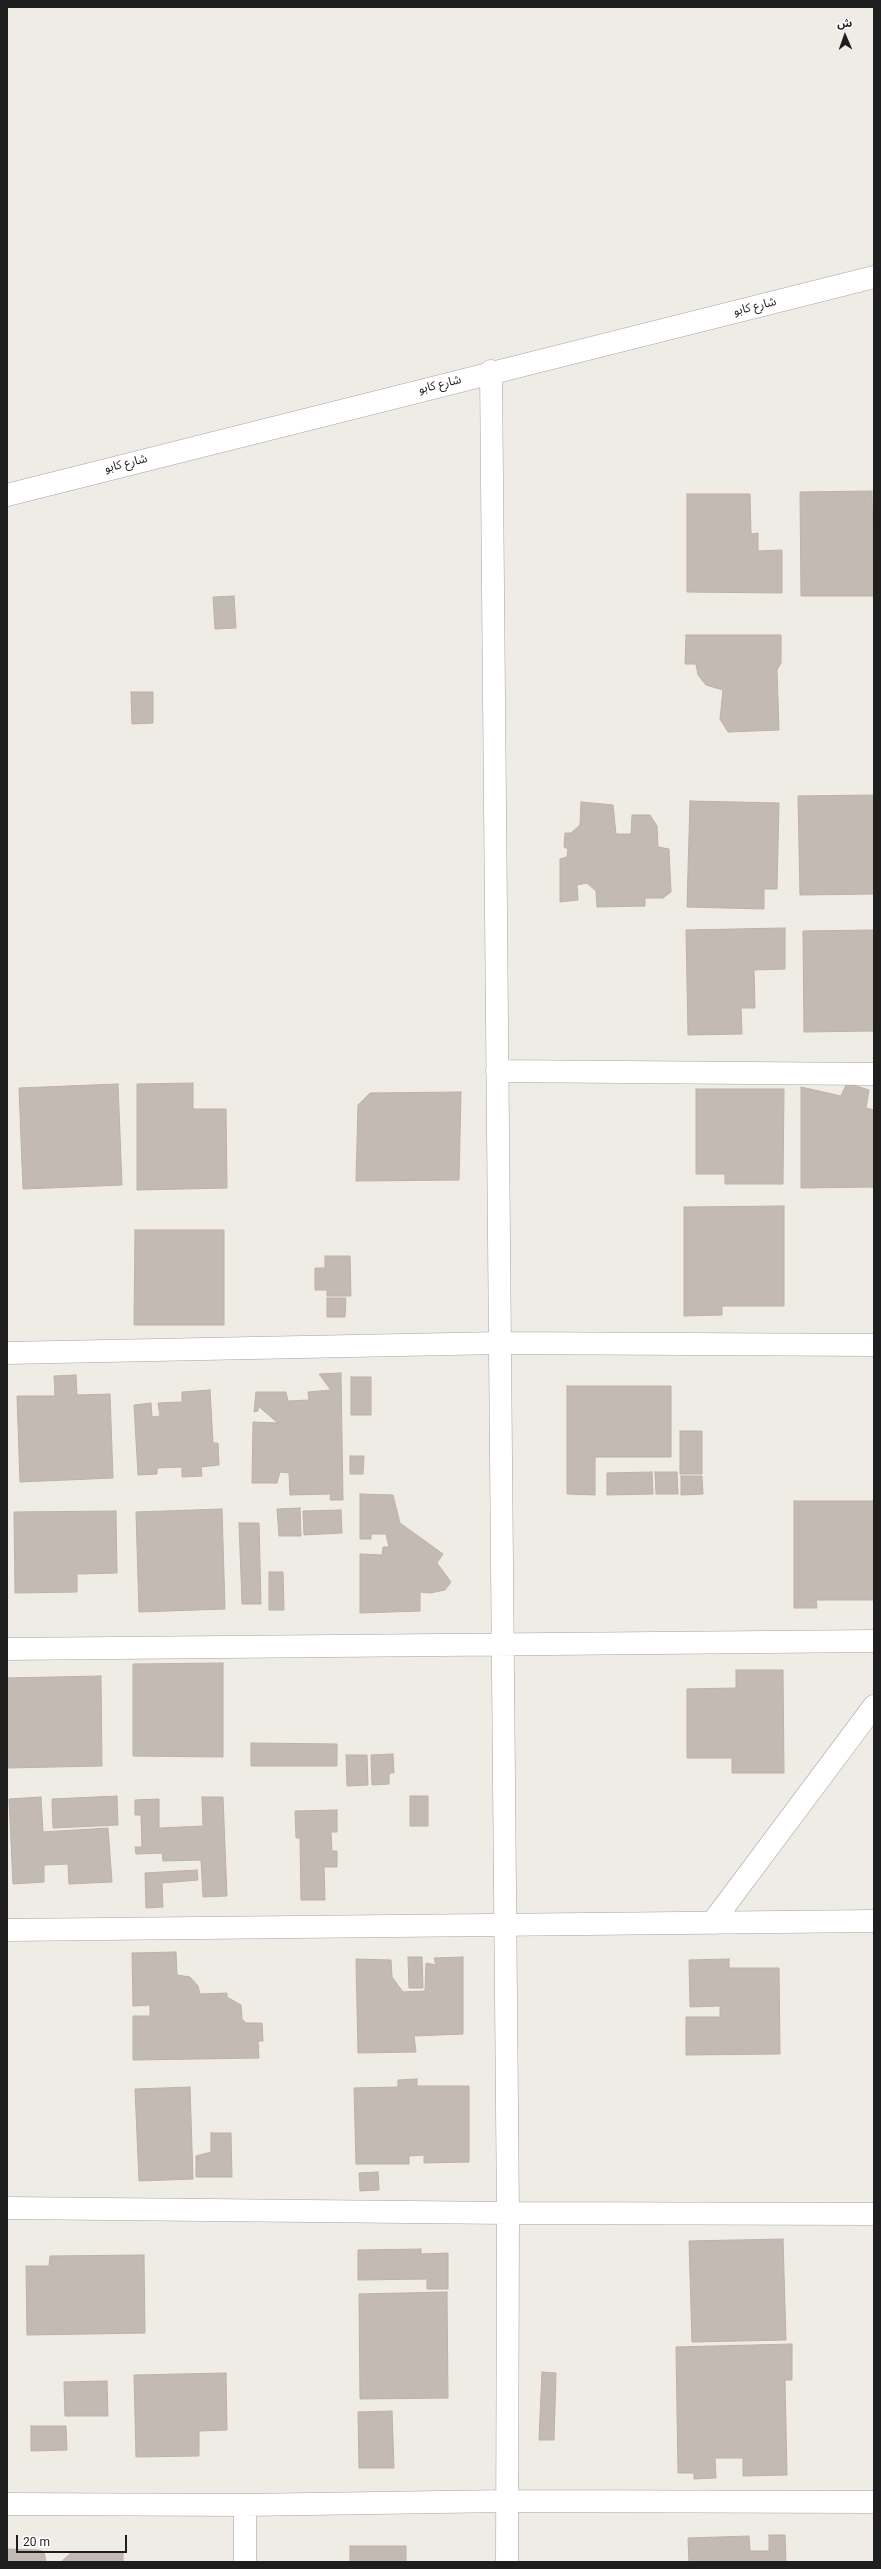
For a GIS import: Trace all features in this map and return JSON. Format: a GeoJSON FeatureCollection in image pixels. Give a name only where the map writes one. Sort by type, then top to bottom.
{"type":"FeatureCollection","features":[{"type":"Feature","properties":{"kind":"street","name":"شارع كابو"},"geometry":{"type":"LineString","coordinates":[[7,495],[491,372],[874,277]]}},
{"type":"Feature","properties":{"kind":"street"},"geometry":{"type":"LineString","coordinates":[[491,372],[508,2213],[507,2562]]}},
{"type":"Feature","properties":{"kind":"street"},"geometry":{"type":"LineString","coordinates":[[497,1072],[874,1074]]}},
{"type":"Feature","properties":{"kind":"street"},"geometry":{"type":"LineString","coordinates":[[7,1353],[500,1343],[874,1345]]}},
{"type":"Feature","properties":{"kind":"street"},"geometry":{"type":"LineString","coordinates":[[7,1649],[503,1643],[874,1641]]}},
{"type":"Feature","properties":{"kind":"street"},"geometry":{"type":"LineString","coordinates":[[712,1922],[874,1706]]}},
{"type":"Feature","properties":{"kind":"street"},"geometry":{"type":"LineString","coordinates":[[7,1930],[874,1921]]}},
{"type":"Feature","properties":{"kind":"street"},"geometry":{"type":"LineString","coordinates":[[7,2208],[508,2213],[874,2214]]}},
{"type":"Feature","properties":{"kind":"street"},"geometry":{"type":"LineString","coordinates":[[7,2504],[245,2505],[506,2501],[874,2502]]}},
{"type":"Feature","properties":{"kind":"street"},"geometry":{"type":"LineString","coordinates":[[245,2505],[245,2562]]}},
{"type":"Feature","properties":{"kind":"building"},"geometry":{"type":"Polygon","coordinates":[[[872,491],[874,596],[801,596],[800,492],[872,491]]]}},
{"type":"Feature","properties":{"kind":"building"},"geometry":{"type":"Polygon","coordinates":[[[687,494],[750,494],[751,534],[758,533],[758,551],[782,550],[782,593],[687,592],[687,494]]]}},
{"type":"Feature","properties":{"kind":"building"},"geometry":{"type":"Polygon","coordinates":[[[234,596],[236,628],[215,629],[213,597],[234,596]]]}},
{"type":"Feature","properties":{"kind":"building"},"geometry":{"type":"Polygon","coordinates":[[[686,635],[781,635],[781,663],[777,670],[779,730],[728,732],[720,719],[723,690],[706,685],[698,675],[696,664],[685,664],[686,635]]]}},
{"type":"Feature","properties":{"kind":"building"},"geometry":{"type":"Polygon","coordinates":[[[131,692],[153,692],[153,723],[132,724],[131,692]]]}},
{"type":"Feature","properties":{"kind":"building"},"geometry":{"type":"Polygon","coordinates":[[[874,795],[874,894],[800,895],[798,796],[874,795]]]}},
{"type":"Feature","properties":{"kind":"building"},"geometry":{"type":"Polygon","coordinates":[[[690,801],[779,803],[777,889],[764,889],[764,909],[687,907],[690,801]]]}},
{"type":"Feature","properties":{"kind":"building"},"geometry":{"type":"Polygon","coordinates":[[[581,802],[613,805],[616,834],[631,834],[632,815],[650,815],[657,826],[658,847],[669,849],[671,892],[663,898],[645,898],[645,906],[597,907],[596,891],[587,883],[577,885],[578,900],[560,902],[560,859],[567,857],[568,849],[564,847],[565,833],[571,833],[580,825],[581,802]]]}},
{"type":"Feature","properties":{"kind":"building"},"geometry":{"type":"Polygon","coordinates":[[[785,928],[785,969],[754,970],[755,1008],[741,1008],[742,1034],[688,1035],[686,930],[785,928]]]}},
{"type":"Feature","properties":{"kind":"building"},"geometry":{"type":"Polygon","coordinates":[[[874,930],[874,1031],[804,1032],[803,931],[874,930]]]}},
{"type":"Feature","properties":{"kind":"building"},"geometry":{"type":"Polygon","coordinates":[[[193,1083],[193,1109],[226,1109],[227,1188],[137,1190],[137,1084],[193,1083]]]}},
{"type":"Feature","properties":{"kind":"building"},"geometry":{"type":"Polygon","coordinates":[[[847,1083],[869,1090],[866,1108],[874,1110],[874,1187],[801,1188],[801,1087],[841,1096],[847,1083]]]}},
{"type":"Feature","properties":{"kind":"building"},"geometry":{"type":"Polygon","coordinates":[[[118,1084],[122,1185],[23,1189],[19,1088],[118,1084]]]}},
{"type":"Feature","properties":{"kind":"building"},"geometry":{"type":"Polygon","coordinates":[[[696,1089],[784,1089],[783,1184],[725,1184],[725,1174],[696,1174],[696,1089]]]}},
{"type":"Feature","properties":{"kind":"building"},"geometry":{"type":"Polygon","coordinates":[[[461,1092],[459,1180],[356,1181],[358,1105],[370,1093],[461,1092]]]}},
{"type":"Feature","properties":{"kind":"building"},"geometry":{"type":"Polygon","coordinates":[[[784,1206],[784,1306],[722,1306],[722,1315],[684,1316],[684,1207],[784,1206]]]}},
{"type":"Feature","properties":{"kind":"building"},"geometry":{"type":"Polygon","coordinates":[[[135,1230],[224,1230],[224,1325],[134,1325],[135,1230]]]}},
{"type":"Feature","properties":{"kind":"building"},"geometry":{"type":"Polygon","coordinates":[[[325,1256],[350,1256],[351,1296],[327,1296],[327,1290],[315,1290],[315,1268],[325,1268],[325,1256]]]}},
{"type":"Feature","properties":{"kind":"building"},"geometry":{"type":"Polygon","coordinates":[[[327,1298],[346,1298],[345,1317],[327,1317],[327,1298]]]}},
{"type":"Feature","properties":{"kind":"building"},"geometry":{"type":"Polygon","coordinates":[[[341,1373],[343,1500],[330,1500],[331,1494],[290,1495],[289,1473],[280,1472],[277,1483],[252,1483],[253,1422],[278,1423],[258,1406],[258,1411],[254,1412],[256,1392],[286,1392],[288,1401],[309,1400],[308,1392],[331,1390],[319,1374],[341,1373]]]}},
{"type":"Feature","properties":{"kind":"building"},"geometry":{"type":"Polygon","coordinates":[[[76,1375],[77,1395],[110,1394],[113,1478],[20,1482],[17,1396],[55,1396],[54,1376],[76,1375]]]}},
{"type":"Feature","properties":{"kind":"building"},"geometry":{"type":"Polygon","coordinates":[[[351,1377],[371,1377],[371,1415],[351,1415],[351,1377]]]}},
{"type":"Feature","properties":{"kind":"building"},"geometry":{"type":"Polygon","coordinates":[[[567,1386],[671,1386],[671,1457],[595,1457],[595,1495],[567,1494],[567,1386]]]}},
{"type":"Feature","properties":{"kind":"building"},"geometry":{"type":"Polygon","coordinates":[[[210,1390],[213,1443],[218,1443],[219,1465],[201,1467],[202,1476],[182,1477],[182,1467],[157,1468],[157,1474],[138,1475],[134,1405],[151,1403],[152,1417],[160,1416],[158,1403],[182,1402],[182,1392],[210,1390]]]}},
{"type":"Feature","properties":{"kind":"building"},"geometry":{"type":"Polygon","coordinates":[[[680,1431],[702,1431],[702,1474],[680,1474],[680,1431]]]}},
{"type":"Feature","properties":{"kind":"building"},"geometry":{"type":"Polygon","coordinates":[[[350,1456],[364,1456],[363,1474],[350,1474],[350,1456]]]}},
{"type":"Feature","properties":{"kind":"building"},"geometry":{"type":"Polygon","coordinates":[[[652,1472],[653,1494],[607,1495],[607,1473],[652,1472]]]}},
{"type":"Feature","properties":{"kind":"building"},"geometry":{"type":"Polygon","coordinates":[[[655,1472],[677,1472],[678,1494],[656,1494],[655,1472]]]}},
{"type":"Feature","properties":{"kind":"building"},"geometry":{"type":"Polygon","coordinates":[[[681,1476],[702,1476],[703,1494],[681,1495],[681,1476]]]}},
{"type":"Feature","properties":{"kind":"building"},"geometry":{"type":"Polygon","coordinates":[[[360,1494],[393,1495],[400,1523],[443,1554],[437,1563],[451,1582],[445,1590],[430,1593],[420,1592],[420,1611],[360,1613],[360,1554],[382,1555],[383,1547],[389,1547],[386,1534],[371,1534],[371,1539],[360,1539],[360,1494]]]}},
{"type":"Feature","properties":{"kind":"building"},"geometry":{"type":"Polygon","coordinates":[[[794,1501],[874,1501],[874,1600],[816,1600],[817,1608],[794,1608],[794,1501]]]}},
{"type":"Feature","properties":{"kind":"building"},"geometry":{"type":"Polygon","coordinates":[[[300,1508],[301,1536],[279,1536],[277,1509],[300,1508]]]}},
{"type":"Feature","properties":{"kind":"building"},"geometry":{"type":"Polygon","coordinates":[[[222,1509],[225,1609],[139,1612],[136,1512],[222,1509]]]}},
{"type":"Feature","properties":{"kind":"building"},"geometry":{"type":"Polygon","coordinates":[[[341,1510],[342,1533],[304,1535],[303,1511],[341,1510]]]}},
{"type":"Feature","properties":{"kind":"building"},"geometry":{"type":"Polygon","coordinates":[[[116,1511],[117,1573],[77,1574],[77,1592],[15,1593],[14,1512],[116,1511]]]}},
{"type":"Feature","properties":{"kind":"building"},"geometry":{"type":"Polygon","coordinates":[[[239,1523],[259,1523],[261,1604],[242,1604],[239,1523]]]}},
{"type":"Feature","properties":{"kind":"building"},"geometry":{"type":"Polygon","coordinates":[[[269,1572],[283,1572],[284,1610],[269,1610],[269,1572]]]}},
{"type":"Feature","properties":{"kind":"building"},"geometry":{"type":"Polygon","coordinates":[[[223,1663],[223,1757],[133,1756],[133,1664],[223,1663]]]}},
{"type":"Feature","properties":{"kind":"building"},"geometry":{"type":"Polygon","coordinates":[[[736,1670],[783,1670],[784,1773],[732,1773],[732,1758],[687,1758],[687,1689],[736,1688],[736,1670]]]}},
{"type":"Feature","properties":{"kind":"building"},"geometry":{"type":"Polygon","coordinates":[[[101,1676],[102,1766],[7,1768],[7,1678],[101,1676]]]}},
{"type":"Feature","properties":{"kind":"building"},"geometry":{"type":"Polygon","coordinates":[[[251,1743],[337,1744],[337,1766],[251,1766],[251,1743]]]}},
{"type":"Feature","properties":{"kind":"building"},"geometry":{"type":"Polygon","coordinates":[[[393,1754],[394,1773],[389,1773],[389,1784],[372,1785],[371,1755],[393,1754]]]}},
{"type":"Feature","properties":{"kind":"building"},"geometry":{"type":"Polygon","coordinates":[[[346,1755],[367,1755],[368,1785],[347,1786],[346,1755]]]}},
{"type":"Feature","properties":{"kind":"building"},"geometry":{"type":"Polygon","coordinates":[[[117,1796],[118,1825],[53,1828],[52,1799],[117,1796]]]}},
{"type":"Feature","properties":{"kind":"building"},"geometry":{"type":"Polygon","coordinates":[[[410,1796],[428,1796],[428,1826],[410,1826],[410,1796]]]}},
{"type":"Feature","properties":{"kind":"building"},"geometry":{"type":"Polygon","coordinates":[[[41,1797],[43,1832],[108,1828],[112,1882],[69,1884],[68,1864],[44,1865],[44,1882],[13,1884],[9,1799],[41,1797]]]}},
{"type":"Feature","properties":{"kind":"building"},"geometry":{"type":"Polygon","coordinates":[[[202,1797],[223,1797],[227,1896],[203,1897],[201,1860],[163,1861],[162,1853],[136,1854],[135,1847],[142,1847],[141,1815],[135,1815],[135,1800],[159,1799],[159,1828],[203,1826],[202,1797]]]}},
{"type":"Feature","properties":{"kind":"building"},"geometry":{"type":"Polygon","coordinates":[[[337,1810],[337,1832],[331,1832],[332,1851],[337,1851],[337,1867],[324,1867],[325,1900],[301,1900],[300,1838],[296,1838],[295,1811],[337,1810]]]}},
{"type":"Feature","properties":{"kind":"building"},"geometry":{"type":"Polygon","coordinates":[[[197,1870],[198,1880],[162,1883],[163,1907],[146,1908],[145,1873],[197,1870]]]}},
{"type":"Feature","properties":{"kind":"building"},"geometry":{"type":"Polygon","coordinates":[[[176,1952],[177,1975],[190,1977],[198,1986],[200,1994],[227,1993],[227,1997],[241,2005],[242,2019],[246,2023],[262,2023],[263,2041],[258,2041],[259,2058],[133,2060],[133,2016],[150,2016],[150,2005],[133,2006],[132,1953],[176,1952]]]}},
{"type":"Feature","properties":{"kind":"building"},"geometry":{"type":"Polygon","coordinates":[[[408,1957],[422,1957],[423,1988],[409,1988],[408,1957]]]}},
{"type":"Feature","properties":{"kind":"building"},"geometry":{"type":"Polygon","coordinates":[[[463,1957],[463,2034],[414,2036],[416,2052],[358,2053],[356,1959],[391,1960],[392,1977],[403,1992],[425,1991],[426,1963],[436,1965],[434,1958],[463,1957]]]}},
{"type":"Feature","properties":{"kind":"building"},"geometry":{"type":"Polygon","coordinates":[[[729,1959],[729,1968],[779,1968],[780,2054],[686,2055],[686,2017],[720,2017],[720,2006],[690,2007],[689,1960],[729,1959]]]}},
{"type":"Feature","properties":{"kind":"building"},"geometry":{"type":"Polygon","coordinates":[[[417,2079],[417,2086],[469,2086],[469,2162],[424,2163],[424,2155],[409,2156],[409,2164],[356,2164],[354,2088],[398,2087],[398,2080],[417,2079]]]}},
{"type":"Feature","properties":{"kind":"building"},"geometry":{"type":"Polygon","coordinates":[[[190,2087],[193,2179],[139,2181],[135,2089],[190,2087]]]}},
{"type":"Feature","properties":{"kind":"building"},"geometry":{"type":"Polygon","coordinates":[[[211,2133],[231,2133],[232,2177],[196,2177],[196,2156],[211,2152],[211,2133]]]}},
{"type":"Feature","properties":{"kind":"building"},"geometry":{"type":"Polygon","coordinates":[[[378,2172],[379,2190],[360,2191],[359,2173],[378,2172]]]}},
{"type":"Feature","properties":{"kind":"building"},"geometry":{"type":"Polygon","coordinates":[[[783,2239],[786,2340],[692,2342],[689,2241],[783,2239]]]}},
{"type":"Feature","properties":{"kind":"building"},"geometry":{"type":"Polygon","coordinates":[[[421,2249],[421,2254],[448,2253],[448,2289],[427,2289],[427,2279],[358,2280],[358,2250],[421,2249]]]}},
{"type":"Feature","properties":{"kind":"building"},"geometry":{"type":"Polygon","coordinates":[[[144,2255],[145,2333],[27,2335],[26,2266],[49,2266],[50,2256],[144,2255]]]}},
{"type":"Feature","properties":{"kind":"building"},"geometry":{"type":"Polygon","coordinates":[[[447,2292],[448,2398],[360,2399],[359,2294],[447,2292]]]}},
{"type":"Feature","properties":{"kind":"building"},"geometry":{"type":"Polygon","coordinates":[[[792,2344],[792,2380],[785,2380],[787,2475],[743,2476],[743,2458],[715,2458],[716,2478],[694,2479],[694,2473],[678,2473],[676,2347],[792,2344]]]}},
{"type":"Feature","properties":{"kind":"building"},"geometry":{"type":"Polygon","coordinates":[[[542,2372],[556,2373],[554,2440],[539,2440],[542,2372]]]}},
{"type":"Feature","properties":{"kind":"building"},"geometry":{"type":"Polygon","coordinates":[[[226,2373],[227,2430],[199,2431],[199,2456],[136,2457],[134,2375],[226,2373]]]}},
{"type":"Feature","properties":{"kind":"building"},"geometry":{"type":"Polygon","coordinates":[[[107,2381],[108,2416],[65,2416],[64,2382],[107,2381]]]}},
{"type":"Feature","properties":{"kind":"building"},"geometry":{"type":"Polygon","coordinates":[[[392,2411],[394,2468],[359,2468],[358,2412],[392,2411]]]}},
{"type":"Feature","properties":{"kind":"building"},"geometry":{"type":"Polygon","coordinates":[[[31,2426],[66,2426],[67,2450],[31,2451],[31,2426]]]}},
{"type":"Feature","properties":{"kind":"building"},"geometry":{"type":"Polygon","coordinates":[[[769,2535],[785,2535],[786,2562],[689,2562],[688,2538],[749,2536],[750,2551],[769,2551],[769,2535]]]}},
{"type":"Feature","properties":{"kind":"building"},"geometry":{"type":"Polygon","coordinates":[[[350,2546],[406,2546],[406,2562],[350,2562],[350,2546]]]}},
{"type":"Feature","properties":{"kind":"building"},"geometry":{"type":"Polygon","coordinates":[[[7,2549],[39,2550],[44,2552],[46,2562],[7,2562],[7,2549]]]}},
{"type":"Feature","properties":{"kind":"building"},"geometry":{"type":"Polygon","coordinates":[[[72,2552],[123,2552],[123,2562],[61,2562],[72,2552]]]}}]}
